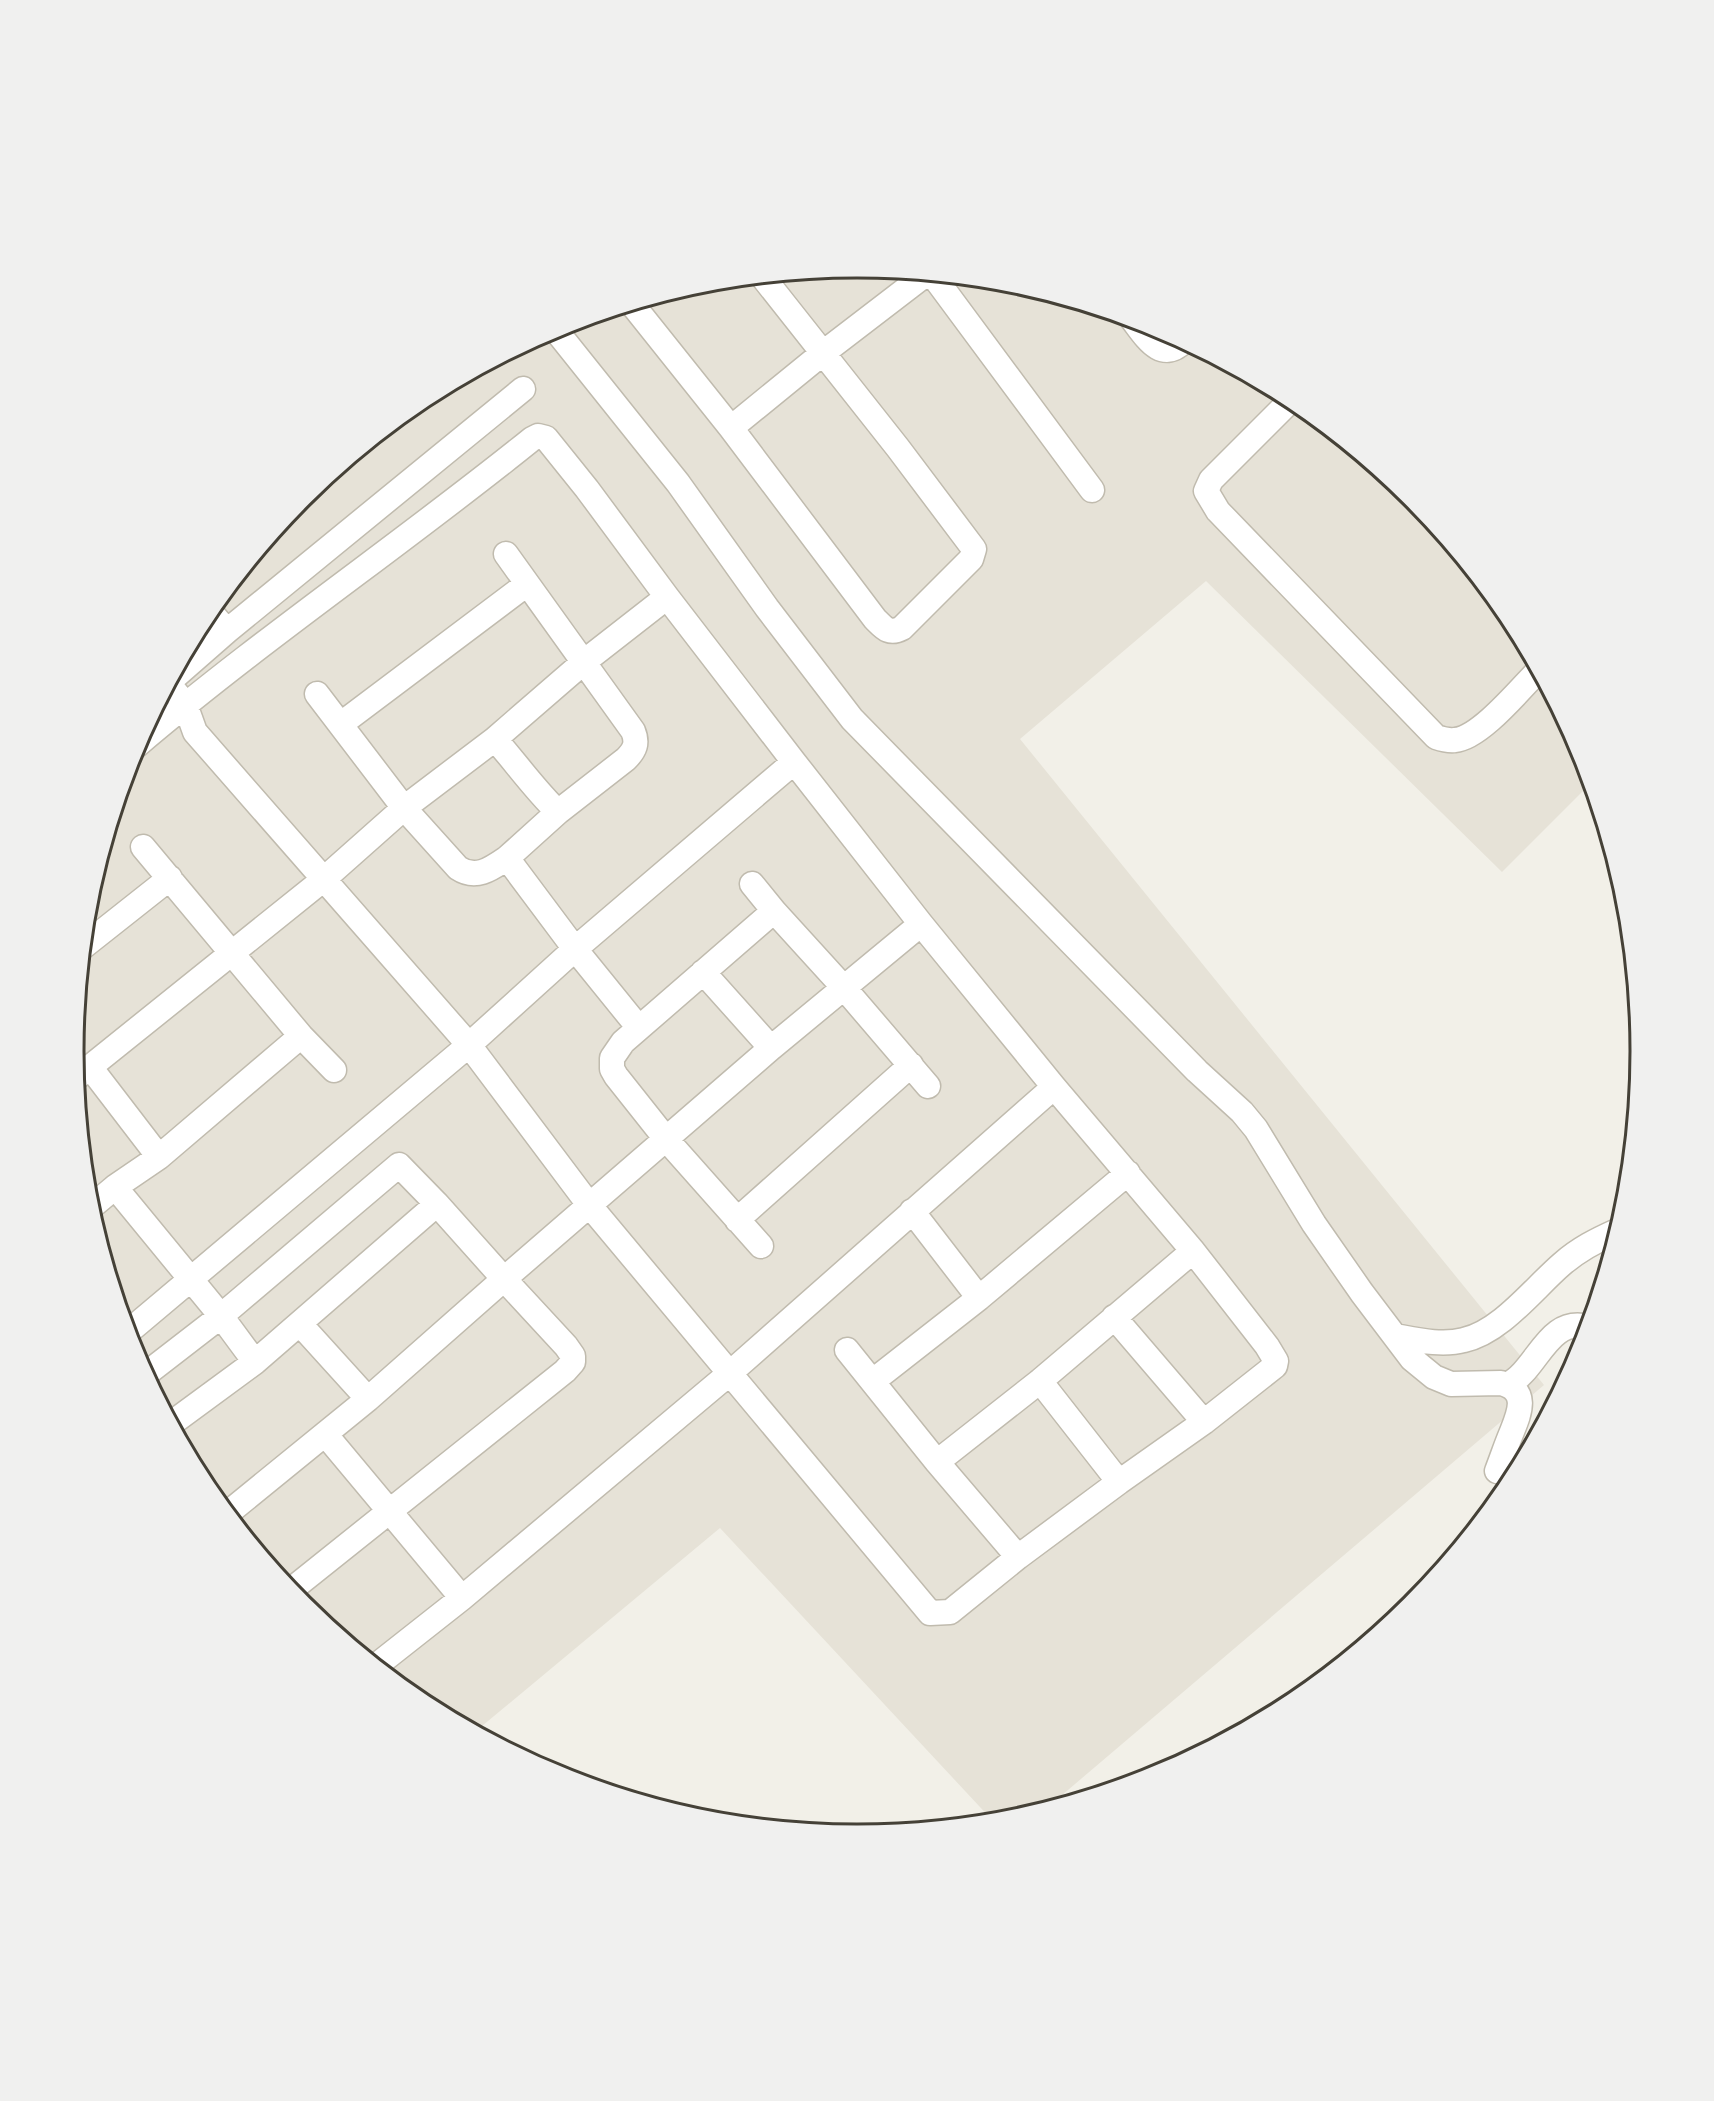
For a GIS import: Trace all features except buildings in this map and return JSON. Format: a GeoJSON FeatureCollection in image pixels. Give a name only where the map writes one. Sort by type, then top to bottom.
{"type":"FeatureCollection","features":[{"type":"Feature","properties":{"kind":"street"},"geometry":{"type":"LineString","coordinates":[[731,428],[918,280]]}},
{"type":"Feature","properties":{"kind":"street"},"geometry":{"type":"LineString","coordinates":[[938,282],[1092,490]]}},
{"type":"Feature","properties":{"kind":"street"},"geometry":{"type":"LineString","coordinates":[[637,310],[731,428],[875,619],[887,630],[895,632],[902,628],[970,559],[974,549],[898,448],[767,283]]}},
{"type":"Feature","properties":{"kind":"street"},"geometry":{"type":"LineString","coordinates":[[1142,332],[1152,345],[1160,349],[1166,351],[1176,347]]}},
{"type":"Feature","properties":{"kind":"street"},"geometry":{"type":"LineString","coordinates":[[561,336],[678,483],[767,608],[852,719],[1197,1071],[1242,1112],[1261,1137],[1314,1224],[1412,1359],[1434,1377],[1443,1381],[1459,1384],[1501,1383],[1507,1385],[1520,1399],[1520,1411],[1497,1470]]}},
{"type":"Feature","properties":{"kind":"street"},"geometry":{"type":"LineString","coordinates":[[187,667],[523,389]]}},
{"type":"Feature","properties":{"kind":"street"},"geometry":{"type":"LineString","coordinates":[[1284,407],[1211,480],[1206,491],[1218,511],[1436,737],[1455,741],[1469,735],[1484,725],[1532,676]]}},
{"type":"Feature","properties":{"kind":"street"},"geometry":{"type":"LineString","coordinates":[[162,714],[184,704],[242,662],[538,436],[549,440],[667,597],[921,924],[1054,1087],[1193,1251],[1267,1346],[1276,1364],[1264,1377],[1018,1557],[950,1612],[930,1613],[590,1206],[469,1046],[195,732],[184,704],[174,690]]}},
{"type":"Feature","properties":{"kind":"street"},"geometry":{"type":"LineString","coordinates":[[317,694],[404,808],[448,859],[465,873],[473,874],[488,870],[507,858],[558,812],[626,759],[636,743],[633,730],[506,554]]}},
{"type":"Feature","properties":{"kind":"street"},"geometry":{"type":"LineString","coordinates":[[340,724],[526,584]]}},
{"type":"Feature","properties":{"kind":"street"},"geometry":{"type":"LineString","coordinates":[[85,1071],[324,879],[404,808],[495,739],[585,662],[667,597]]}},
{"type":"Feature","properties":{"kind":"street"},"geometry":{"type":"LineString","coordinates":[[216,618],[227,632]]}},
{"type":"Feature","properties":{"kind":"street"},"geometry":{"type":"LineString","coordinates":[[162,714],[195,732]]}},
{"type":"Feature","properties":{"kind":"street"},"geometry":{"type":"LineString","coordinates":[[495,739],[523,771],[541,797],[558,812]]}},
{"type":"Feature","properties":{"kind":"street"},"geometry":{"type":"LineString","coordinates":[[135,1326],[469,1046],[575,949],[794,762]]}},
{"type":"Feature","properties":{"kind":"street"},"geometry":{"type":"LineString","coordinates":[[143,847],[301,1036],[334,1070]]}},
{"type":"Feature","properties":{"kind":"street"},"geometry":{"type":"LineString","coordinates":[[507,858],[575,949],[639,1028]]}},
{"type":"Feature","properties":{"kind":"street"},"geometry":{"type":"LineString","coordinates":[[93,939],[170,878]]}},
{"type":"Feature","properties":{"kind":"street"},"geometry":{"type":"LineString","coordinates":[[752,884],[928,1086]]}},
{"type":"Feature","properties":{"kind":"street"},"geometry":{"type":"LineString","coordinates":[[761,1246],[666,1139],[612,1069],[612,1058],[616,1049],[639,1028],[774,911]]}},
{"type":"Feature","properties":{"kind":"street"},"geometry":{"type":"LineString","coordinates":[[234,1508],[368,1399],[771,1048],[921,924]]}},
{"type":"Feature","properties":{"kind":"street"},"geometry":{"type":"LineString","coordinates":[[703,972],[771,1048]]}},
{"type":"Feature","properties":{"kind":"street"},"geometry":{"type":"LineString","coordinates":[[99,1201],[159,1157],[301,1036]]}},
{"type":"Feature","properties":{"kind":"street"},"geometry":{"type":"LineString","coordinates":[[737,1220],[911,1065]]}},
{"type":"Feature","properties":{"kind":"street"},"geometry":{"type":"LineString","coordinates":[[85,1074],[159,1157]]}},
{"type":"Feature","properties":{"kind":"street"},"geometry":{"type":"LineString","coordinates":[[382,1661],[462,1598],[730,1373],[1054,1087]]}},
{"type":"Feature","properties":{"kind":"street"},"geometry":{"type":"LineString","coordinates":[[153,1368],[220,1316],[394,1160],[437,1204],[573,1356],[573,1362],[565,1371],[298,1584]]}},
{"type":"Feature","properties":{"kind":"street"},"geometry":{"type":"LineString","coordinates":[[873,1381],[979,1298],[1128,1173]]}},
{"type":"Feature","properties":{"kind":"street"},"geometry":{"type":"LineString","coordinates":[[115,1187],[255,1362]]}},
{"type":"Feature","properties":{"kind":"street"},"geometry":{"type":"LineString","coordinates":[[178,1418],[255,1362],[437,1204]]}},
{"type":"Feature","properties":{"kind":"street"},"geometry":{"type":"LineString","coordinates":[[912,1211],[979,1298]]}},
{"type":"Feature","properties":{"kind":"street"},"geometry":{"type":"LineString","coordinates":[[1395,1336],[1448,1342],[1476,1337],[1501,1320],[1562,1263],[1586,1245],[1607,1235]]}},
{"type":"Feature","properties":{"kind":"street"},"geometry":{"type":"LineString","coordinates":[[937,1462],[1040,1381],[1193,1251]]}},
{"type":"Feature","properties":{"kind":"street"},"geometry":{"type":"LineString","coordinates":[[1114,1317],[1204,1422]]}},
{"type":"Feature","properties":{"kind":"street"},"geometry":{"type":"LineString","coordinates":[[300,1324],[368,1399]]}},
{"type":"Feature","properties":{"kind":"street"},"geometry":{"type":"LineString","coordinates":[[1507,1385],[1526,1369],[1560,1330],[1579,1325]]}},
{"type":"Feature","properties":{"kind":"street"},"geometry":{"type":"LineString","coordinates":[[847,1350],[937,1462],[1018,1557]]}},
{"type":"Feature","properties":{"kind":"street"},"geometry":{"type":"LineString","coordinates":[[1040,1381],[1119,1482]]}},
{"type":"Feature","properties":{"kind":"street"},"geometry":{"type":"LineString","coordinates":[[325,1434],[462,1598]]}},
{"type":"Feature","properties":{"kind":"shaded area"},"geometry":{"type":"Polygon","coordinates":[[[806,279],[908,279],[1008,292],[1057,304],[1153,336],[1199,357],[1244,381],[1286,408],[1328,437],[1367,469],[1438,541],[1500,621],[1550,709],[1571,755],[1584,790],[1502,872],[1206,581],[1020,739],[1544,1385],[1061,1796],[1008,1809],[985,1813],[720,1528],[482,1726],[386,1664],[347,1632],[276,1560],[214,1480],[188,1437],[143,1346],[110,1251],[91,1151],[84,1050],[91,950],[110,850],[143,755],[164,709],[214,621],[244,580],[310,504],[347,469],[386,437],[471,381],[561,336],[609,319],[706,292],[756,284],[806,279]]]}}]}
